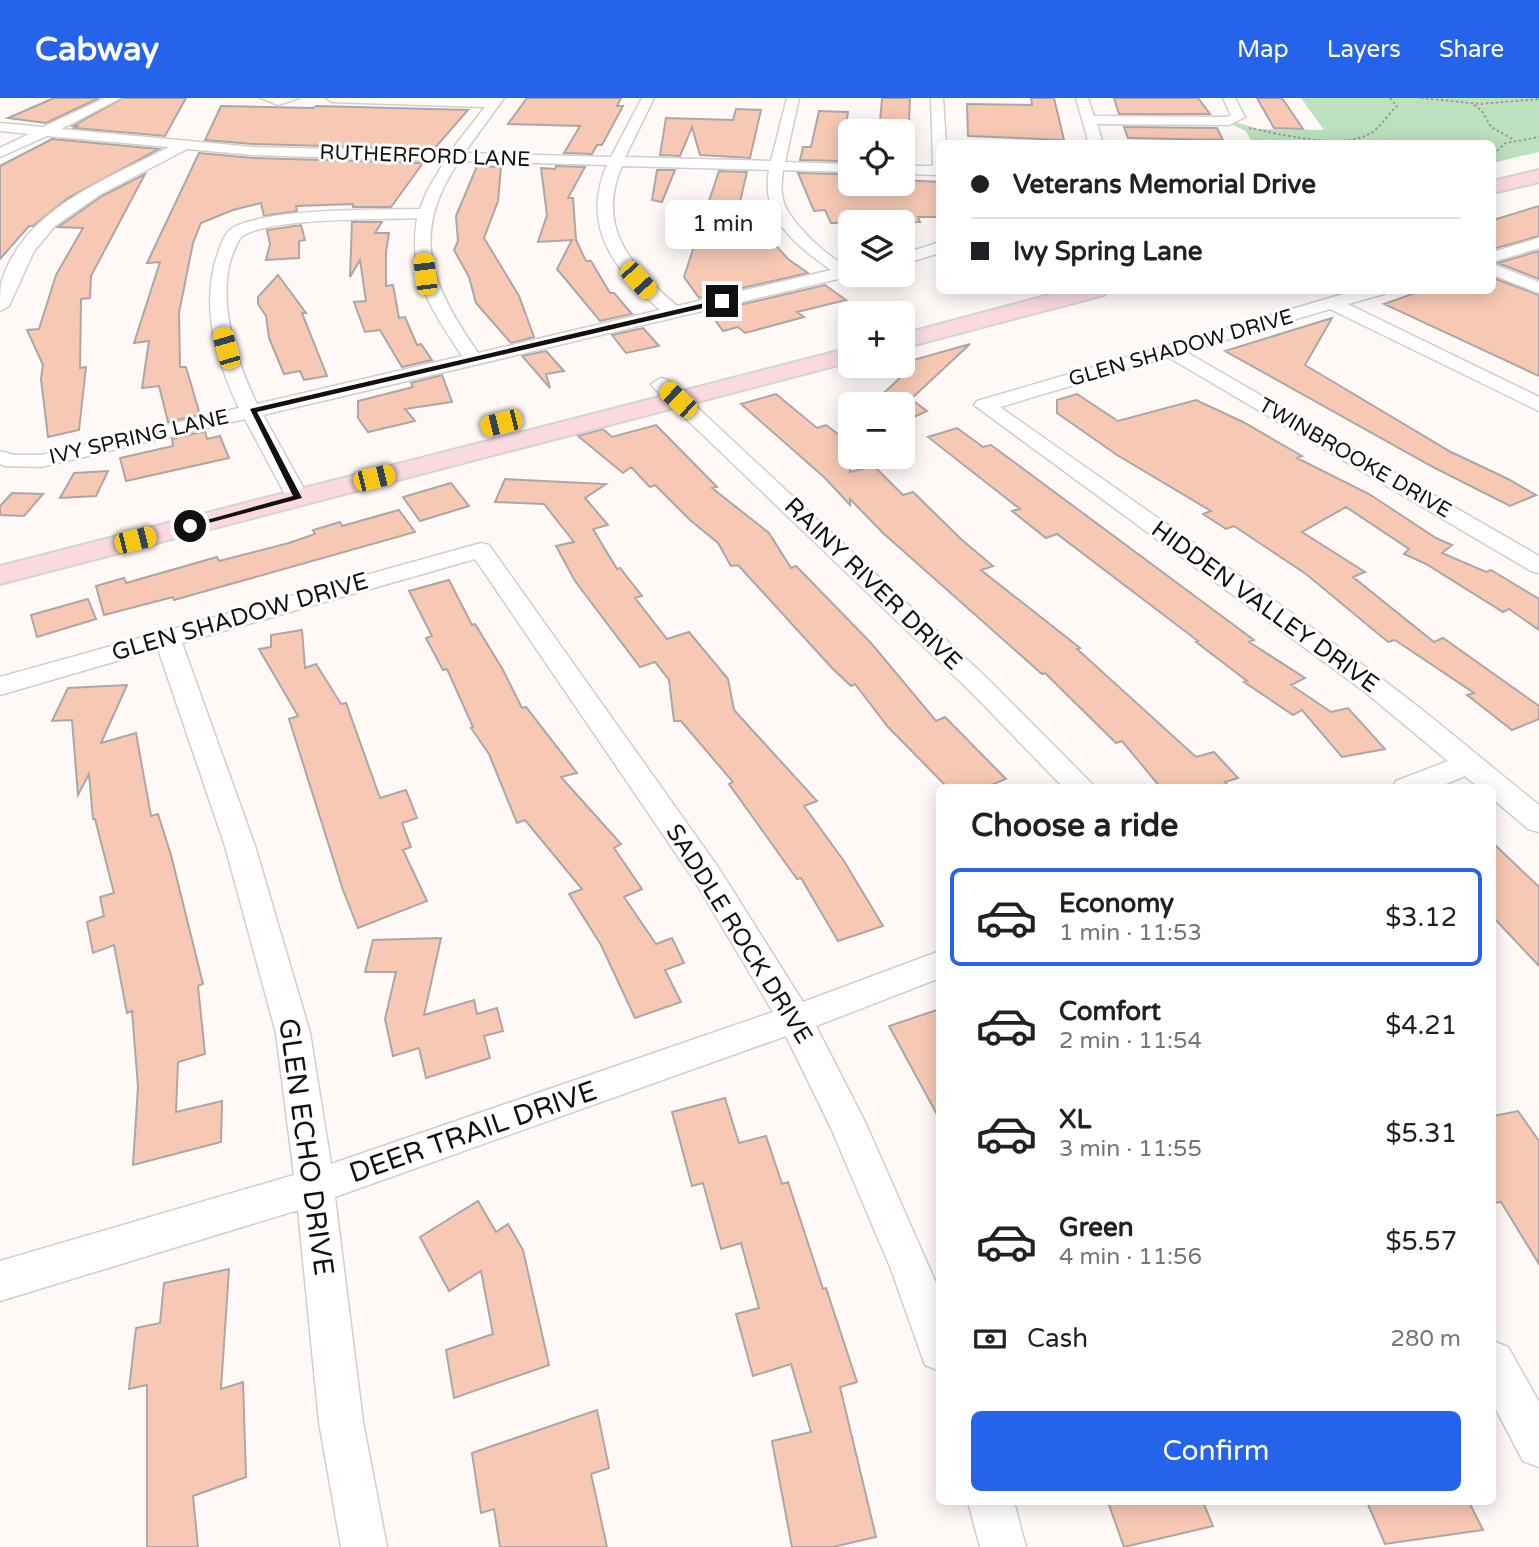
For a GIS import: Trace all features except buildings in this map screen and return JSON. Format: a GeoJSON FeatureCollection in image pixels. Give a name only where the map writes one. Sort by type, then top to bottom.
{"type":"FeatureCollection","features":[{"type":"Feature","properties":{"kind":"main road"},"geometry":{"type":"LineString","coordinates":[[1496,170],[1513,166],[1538,170]]}},
{"type":"Feature","properties":{"kind":"main road"},"geometry":{"type":"LineString","coordinates":[[1496,186],[1538,170]]}},
{"type":"Feature","properties":{"kind":"main road"},"geometry":{"type":"LineString","coordinates":[[915,317],[1002,294]]}},
{"type":"Feature","properties":{"kind":"main road"},"geometry":{"type":"LineString","coordinates":[[1017,294],[1035,306]]}},
{"type":"Feature","properties":{"kind":"main road"},"geometry":{"type":"LineString","coordinates":[[915,338],[1081,294]]}},
{"type":"Feature","properties":{"kind":"main road"},"geometry":{"type":"LineString","coordinates":[[670,392],[838,338]]}},
{"type":"Feature","properties":{"kind":"main road"},"geometry":{"type":"LineString","coordinates":[[0,575],[292,487],[670,392],[838,357]]}},
{"type":"Feature","properties":{"kind":"main road"},"geometry":{"type":"LineString","coordinates":[[130,515],[292,487]]}},
{"type":"Feature","properties":{"kind":"street"},"geometry":{"type":"LineString","coordinates":[[0,153],[114,98]]}},
{"type":"Feature","properties":{"kind":"street"},"geometry":{"type":"LineString","coordinates":[[267,98],[278,101],[293,98]]}},
{"type":"Feature","properties":{"kind":"street"},"geometry":{"type":"LineString","coordinates":[[332,98],[496,100]]}},
{"type":"Feature","properties":{"kind":"street"},"geometry":{"type":"LineString","coordinates":[[648,98],[605,189],[605,225],[627,268],[649,293],[674,313]]}},
{"type":"Feature","properties":{"kind":"street"},"geometry":{"type":"LineString","coordinates":[[793,98],[774,195],[789,225],[816,252],[838,266]]}},
{"type":"Feature","properties":{"kind":"street"},"geometry":{"type":"LineString","coordinates":[[937,98],[939,140]]}},
{"type":"Feature","properties":{"kind":"street"},"geometry":{"type":"LineString","coordinates":[[1082,98],[1095,140]]}},
{"type":"Feature","properties":{"kind":"street"},"geometry":{"type":"LineString","coordinates":[[1088,120],[1228,121],[1236,119],[1238,113],[1229,98]]}},
{"type":"Feature","properties":{"kind":"street"},"geometry":{"type":"LineString","coordinates":[[473,359],[436,302],[425,274],[422,251],[425,213],[434,187],[496,100]]}},
{"type":"Feature","properties":{"kind":"street","name":"RUTHERFORD LANE"},"geometry":{"type":"LineString","coordinates":[[0,127],[253,151],[838,168]]}},
{"type":"Feature","properties":{"kind":"street"},"geometry":{"type":"LineString","coordinates":[[0,306],[13,273],[48,223],[73,206],[184,145]]}},
{"type":"Feature","properties":{"kind":"street"},"geometry":{"type":"LineString","coordinates":[[915,171],[936,172]]}},
{"type":"Feature","properties":{"kind":"street"},"geometry":{"type":"LineString","coordinates":[[292,487],[233,373],[219,323],[217,300],[220,276],[230,240],[238,232],[270,223],[425,213]]}},
{"type":"Feature","properties":{"kind":"street"},"geometry":{"type":"LineString","coordinates":[[1496,256],[1539,243]]}},
{"type":"Feature","properties":{"kind":"street"},"geometry":{"type":"LineString","coordinates":[[915,256],[936,249]]}},
{"type":"Feature","properties":{"kind":"street"},"geometry":{"type":"LineString","coordinates":[[1496,270],[1539,288]]}},
{"type":"Feature","properties":{"kind":"street","name":"IVY SPRING LANE"},"geometry":{"type":"LineString","coordinates":[[0,457],[13,461],[41,461],[838,274]]}},
{"type":"Feature","properties":{"kind":"street","name":"GLEN SHADOW DRIVE"},"geometry":{"type":"LineString","coordinates":[[984,405],[1365,294]]}},
{"type":"Feature","properties":{"kind":"street"},"geometry":{"type":"LineString","coordinates":[[1333,304],[1539,405]]}},
{"type":"Feature","properties":{"kind":"street","name":"TWINBROOKE DRIVE"},"geometry":{"type":"LineString","coordinates":[[1171,351],[1539,566]]}},
{"type":"Feature","properties":{"kind":"street","name":"RAINY RIVER DRIVE"},"geometry":{"type":"LineString","coordinates":[[670,392],[970,677],[1078,784]]}},
{"type":"Feature","properties":{"kind":"street","name":"HIDDEN VALLEY DRIVE"},"geometry":{"type":"LineString","coordinates":[[984,405],[1256,598],[1374,686],[1496,784]]}},
{"type":"Feature","properties":{"kind":"street","name":"GLEN SHADOW DRIVE"},"geometry":{"type":"LineString","coordinates":[[0,686],[481,550]]}},
{"type":"Feature","properties":{"kind":"street","name":"SADDLE ROCK DRIVE"},"geometry":{"type":"LineString","coordinates":[[481,550],[708,875],[795,1019],[848,1124],[906,1257],[936,1339]]}},
{"type":"Feature","properties":{"kind":"street","name":"GLEN ECHO DRIVE"},"geometry":{"type":"LineString","coordinates":[[167,637],[240,846],[293,1034],[315,1187],[341,1422],[364,1547]]}},
{"type":"Feature","properties":{"kind":"street"},"geometry":{"type":"LineString","coordinates":[[1416,784],[1471,763]]}},
{"type":"Feature","properties":{"kind":"street","name":"HIDDEN VALLEY DRIVE"},"geometry":{"type":"LineString","coordinates":[[1496,784],[1539,821]]}},
{"type":"Feature","properties":{"kind":"street","name":"DEER TRAIL DRIVE"},"geometry":{"type":"LineString","coordinates":[[0,1281],[315,1187],[795,1019],[936,966]]}},
{"type":"Feature","properties":{"kind":"street"},"geometry":{"type":"LineString","coordinates":[[1496,1367],[1539,1445]]}},
{"type":"Feature","properties":{"kind":"street"},"geometry":{"type":"LineString","coordinates":[[992,1505],[1003,1547]]}},
{"type":"Feature","properties":{"kind":"path"},"geometry":{"type":"LineString","coordinates":[[1350,140],[1359,139],[1375,131],[1384,117],[1397,106],[1390,98]]}},
{"type":"Feature","properties":{"kind":"path"},"geometry":{"type":"LineString","coordinates":[[1421,98],[1471,103],[1539,99]]}},
{"type":"Feature","properties":{"kind":"path"},"geometry":{"type":"LineString","coordinates":[[1471,103],[1482,111],[1491,127],[1514,140]]}},
{"type":"Feature","properties":{"kind":"path"},"geometry":{"type":"LineString","coordinates":[[1228,121],[1259,131],[1315,140]]}},
{"type":"Feature","properties":{"kind":"path"},"geometry":{"type":"LineString","coordinates":[[1496,150],[1514,140],[1539,137]]}},
{"type":"Feature","properties":{"kind":"green space"},"geometry":{"type":"Polygon","coordinates":[[[1301,98],[1539,98],[1539,152],[1496,162],[1496,140],[1250,140],[1246,131],[1231,124],[1238,123],[1259,129],[1324,130],[1301,98]]]}},
{"type":"Feature","properties":{"kind":"route"},"geometry":{"type":"LineString","coordinates":[[190,526],[298,498],[252,411],[722,301]]}}]}
